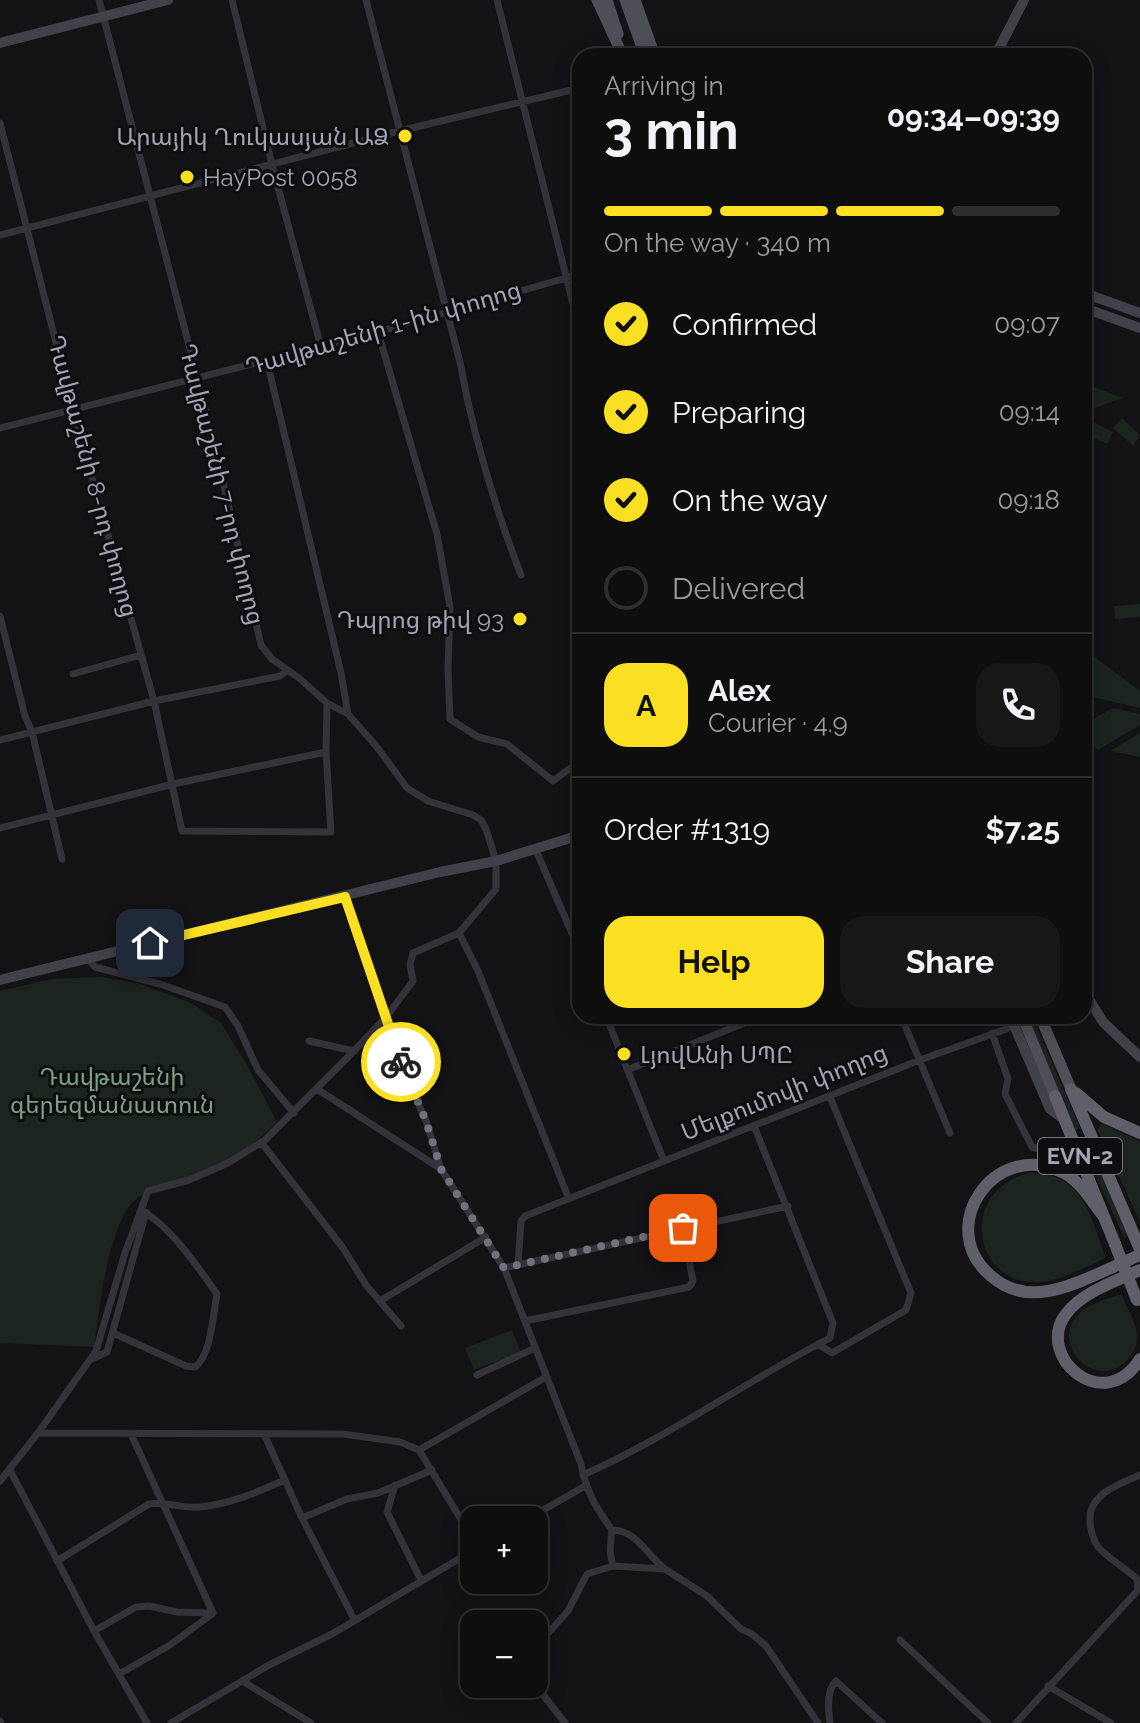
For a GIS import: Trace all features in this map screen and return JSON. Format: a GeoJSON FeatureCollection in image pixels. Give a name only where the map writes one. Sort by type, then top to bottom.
{"type":"FeatureCollection","features":[{"type":"Feature","properties":{"kind":"highway"},"geometry":{"type":"LineString","coordinates":[[1071,1089],[1104,1117],[1140,1133]]}},
{"type":"Feature","properties":{"kind":"highway","name":"EVN-2"},"geometry":{"type":"LineString","coordinates":[[1071,1089],[1140,1249]]}},
{"type":"Feature","properties":{"kind":"highway","name":"EVN-2"},"geometry":{"type":"LineString","coordinates":[[1055,1096],[1104,1217]]}},
{"type":"Feature","properties":{"kind":"highway"},"geometry":{"type":"LineString","coordinates":[[1138,1304],[1115,1244],[1104,1217],[1073,1180],[1061,1172],[1040,1166],[1013,1167],[986,1184],[976,1199],[968,1228],[970,1243],[984,1270],[1007,1288],[1023,1292],[1050,1291],[1140,1255]]}},
{"type":"Feature","properties":{"kind":"highway"},"geometry":{"type":"LineString","coordinates":[[1140,1270],[1099,1289],[1075,1305],[1061,1322],[1059,1343],[1070,1367],[1093,1383],[1111,1382],[1127,1376],[1140,1359]]}},
{"type":"Feature","properties":{"kind":"main road"},"geometry":{"type":"LineString","coordinates":[[597,0],[620,48]]}},
{"type":"Feature","properties":{"kind":"main road"},"geometry":{"type":"LineString","coordinates":[[607,0],[622,48]]}},
{"type":"Feature","properties":{"kind":"main road"},"geometry":{"type":"LineString","coordinates":[[625,0],[642,48]]}},
{"type":"Feature","properties":{"kind":"main road"},"geometry":{"type":"LineString","coordinates":[[635,0],[652,48]]}},
{"type":"Feature","properties":{"kind":"main road","name":"EVN-2"},"geometry":{"type":"LineString","coordinates":[[1019,1024],[1055,1096]]}},
{"type":"Feature","properties":{"kind":"main road","name":"EVN-2"},"geometry":{"type":"LineString","coordinates":[[1043,1024],[1071,1089]]}},
{"type":"Feature","properties":{"kind":"street","name":"Դավթաշենի 7-րդ փողոց"},"geometry":{"type":"LineString","coordinates":[[99,0],[228,498],[261,645],[327,703],[348,714],[407,788],[428,801],[481,820],[496,861]]}},
{"type":"Feature","properties":{"kind":"street"},"geometry":{"type":"LineString","coordinates":[[0,43],[168,0]]}},
{"type":"Feature","properties":{"kind":"street"},"geometry":{"type":"LineString","coordinates":[[232,0],[321,347]]}},
{"type":"Feature","properties":{"kind":"street"},"geometry":{"type":"LineString","coordinates":[[366,0],[493,502],[521,575]]}},
{"type":"Feature","properties":{"kind":"street"},"geometry":{"type":"LineString","coordinates":[[497,0],[572,302]]}},
{"type":"Feature","properties":{"kind":"street"},"geometry":{"type":"LineString","coordinates":[[999,48],[1024,0]]}},
{"type":"Feature","properties":{"kind":"street"},"geometry":{"type":"LineString","coordinates":[[0,235],[399,131],[572,90]]}},
{"type":"Feature","properties":{"kind":"street","name":"Դավթաշենի 8-րդ փողոց"},"geometry":{"type":"LineString","coordinates":[[0,123],[73,409],[154,701],[182,831],[331,832],[326,752]]}},
{"type":"Feature","properties":{"kind":"street","name":"Դավթաշենի 1-ին փողոց"},"geometry":{"type":"LineString","coordinates":[[0,428],[378,332],[572,275]]}},
{"type":"Feature","properties":{"kind":"street"},"geometry":{"type":"LineString","coordinates":[[1092,296],[1140,313]]}},
{"type":"Feature","properties":{"kind":"street"},"geometry":{"type":"LineString","coordinates":[[1092,311],[1140,328]]}},
{"type":"Feature","properties":{"kind":"street"},"geometry":{"type":"LineString","coordinates":[[378,332],[437,534],[450,607],[450,719],[478,737],[507,744],[553,781],[572,767]]}},
{"type":"Feature","properties":{"kind":"street"},"geometry":{"type":"LineString","coordinates":[[267,361],[348,714]]}},
{"type":"Feature","properties":{"kind":"street"},"geometry":{"type":"LineString","coordinates":[[0,616],[62,859]]}},
{"type":"Feature","properties":{"kind":"street"},"geometry":{"type":"LineString","coordinates":[[73,674],[141,655]]}},
{"type":"Feature","properties":{"kind":"street"},"geometry":{"type":"LineString","coordinates":[[0,740],[154,701],[280,676],[287,671]]}},
{"type":"Feature","properties":{"kind":"street"},"geometry":{"type":"LineString","coordinates":[[0,828],[173,784],[326,752],[327,703]]}},
{"type":"Feature","properties":{"kind":"street"},"geometry":{"type":"LineString","coordinates":[[0,980],[496,861],[572,837]]}},
{"type":"Feature","properties":{"kind":"street"},"geometry":{"type":"LineString","coordinates":[[535,848],[572,934]]}},
{"type":"Feature","properties":{"kind":"street"},"geometry":{"type":"LineString","coordinates":[[90,1359],[105,1354],[113,1333],[148,1191],[189,1180],[228,1163],[261,1142],[294,1113],[386,1017],[413,981],[410,965],[413,953],[459,933],[496,889],[496,861]]}},
{"type":"Feature","properties":{"kind":"street"},"geometry":{"type":"LineString","coordinates":[[345,897],[441,1169],[504,1268],[581,1464],[592,1503],[612,1530],[610,1552],[613,1566]]}},
{"type":"Feature","properties":{"kind":"street"},"geometry":{"type":"LineString","coordinates":[[459,933],[478,971],[569,1199]]}},
{"type":"Feature","properties":{"kind":"street"},"geometry":{"type":"LineString","coordinates":[[88,959],[95,967],[225,1007],[238,1026],[258,1070],[294,1113]]}},
{"type":"Feature","properties":{"kind":"street"},"geometry":{"type":"LineString","coordinates":[[1092,1004],[1103,1022],[1140,1057]]}},
{"type":"Feature","properties":{"kind":"street"},"geometry":{"type":"LineString","coordinates":[[609,1024],[664,1161]]}},
{"type":"Feature","properties":{"kind":"street"},"geometry":{"type":"LineString","coordinates":[[627,1070],[742,1024]]}},
{"type":"Feature","properties":{"kind":"street"},"geometry":{"type":"LineString","coordinates":[[904,1024],[950,1133]]}},
{"type":"Feature","properties":{"kind":"street","name":"Մելքումովի փողոց"},"geometry":{"type":"LineString","coordinates":[[518,1264],[521,1221],[525,1216],[992,1033],[1007,1024]]}},
{"type":"Feature","properties":{"kind":"street"},"geometry":{"type":"LineString","coordinates":[[1018,1024],[1050,1109],[1065,1120]]}},
{"type":"Feature","properties":{"kind":"street"},"geometry":{"type":"LineString","coordinates":[[992,1033],[1008,1079],[1005,1094],[1032,1147],[1062,1155],[1078,1151]]}},
{"type":"Feature","properties":{"kind":"street"},"geometry":{"type":"LineString","coordinates":[[309,1041],[354,1051]]}},
{"type":"Feature","properties":{"kind":"street"},"geometry":{"type":"LineString","coordinates":[[317,1089],[441,1169]]}},
{"type":"Feature","properties":{"kind":"street"},"geometry":{"type":"LineString","coordinates":[[818,1344],[832,1353],[850,1344],[906,1310],[911,1293],[830,1097]]}},
{"type":"Feature","properties":{"kind":"street"},"geometry":{"type":"LineString","coordinates":[[583,1475],[624,1457],[768,1370],[830,1338],[833,1332],[833,1323],[754,1126]]}},
{"type":"Feature","properties":{"kind":"street"},"geometry":{"type":"LineString","coordinates":[[261,1142],[401,1326]]}},
{"type":"Feature","properties":{"kind":"street"},"geometry":{"type":"LineString","coordinates":[[504,1268],[788,1206]]}},
{"type":"Feature","properties":{"kind":"street"},"geometry":{"type":"LineString","coordinates":[[113,1333],[186,1366],[195,1367],[204,1358],[207,1347],[217,1294],[166,1230],[143,1211]]}},
{"type":"Feature","properties":{"kind":"street"},"geometry":{"type":"LineString","coordinates":[[0,1481],[96,1351],[125,1253],[143,1211]]}},
{"type":"Feature","properties":{"kind":"street"},"geometry":{"type":"LineString","coordinates":[[525,1321],[689,1287],[693,1281],[683,1228]]}},
{"type":"Feature","properties":{"kind":"street"},"geometry":{"type":"LineString","coordinates":[[380,1301],[486,1237]]}},
{"type":"Feature","properties":{"kind":"street"},"geometry":{"type":"LineString","coordinates":[[477,1375],[535,1348]]}},
{"type":"Feature","properties":{"kind":"street"},"geometry":{"type":"LineString","coordinates":[[419,1450],[546,1377]]}},
{"type":"Feature","properties":{"kind":"street"},"geometry":{"type":"LineString","coordinates":[[38,1433],[343,1434],[400,1442],[419,1450],[460,1517]]}},
{"type":"Feature","properties":{"kind":"street"},"geometry":{"type":"LineString","coordinates":[[131,1434],[213,1613]]}},
{"type":"Feature","properties":{"kind":"street"},"geometry":{"type":"LineString","coordinates":[[264,1434],[302,1518],[354,1619]]}},
{"type":"Feature","properties":{"kind":"street"},"geometry":{"type":"LineString","coordinates":[[10,1470],[94,1631],[147,1723]]}},
{"type":"Feature","properties":{"kind":"street"},"geometry":{"type":"LineString","coordinates":[[302,1518],[347,1499],[378,1493],[432,1470]]}},
{"type":"Feature","properties":{"kind":"street"},"geometry":{"type":"LineString","coordinates":[[1016,1723],[1138,1590],[1137,1579],[1098,1546],[1093,1538],[1090,1519],[1092,1505],[1098,1499],[1113,1487],[1140,1475]]}},
{"type":"Feature","properties":{"kind":"street"},"geometry":{"type":"LineString","coordinates":[[57,1561],[149,1504],[211,1505],[240,1499],[285,1480]]}},
{"type":"Feature","properties":{"kind":"street"},"geometry":{"type":"LineString","coordinates":[[395,1485],[387,1512],[421,1580]]}},
{"type":"Feature","properties":{"kind":"street"},"geometry":{"type":"LineString","coordinates":[[548,1507],[585,1486]]}},
{"type":"Feature","properties":{"kind":"street"},"geometry":{"type":"LineString","coordinates":[[612,1530],[632,1534],[653,1560],[707,1596],[741,1629],[766,1646],[818,1723]]}},
{"type":"Feature","properties":{"kind":"street"},"geometry":{"type":"LineString","coordinates":[[171,1723],[460,1558]]}},
{"type":"Feature","properties":{"kind":"street"},"geometry":{"type":"LineString","coordinates":[[548,1633],[568,1611],[587,1574],[613,1566],[665,1569]]}},
{"type":"Feature","properties":{"kind":"street"},"geometry":{"type":"LineString","coordinates":[[94,1631],[136,1607],[213,1613]]}},
{"type":"Feature","properties":{"kind":"street"},"geometry":{"type":"LineString","coordinates":[[119,1674],[170,1645],[213,1613]]}},
{"type":"Feature","properties":{"kind":"street"},"geometry":{"type":"LineString","coordinates":[[900,1640],[988,1723]]}},
{"type":"Feature","properties":{"kind":"street"},"geometry":{"type":"LineString","coordinates":[[830,1723],[829,1694],[836,1681],[882,1723]]}},
{"type":"Feature","properties":{"kind":"street"},"geometry":{"type":"LineString","coordinates":[[244,1682],[311,1723]]}},
{"type":"Feature","properties":{"kind":"street"},"geometry":{"type":"LineString","coordinates":[[1048,1686],[1111,1723]]}},
{"type":"Feature","properties":{"kind":"street"},"geometry":{"type":"LineString","coordinates":[[546,1698],[565,1723]]}},
{"type":"Feature","properties":{"kind":"green space"},"geometry":{"type":"Polygon","coordinates":[[[1092,386],[1120,397],[1092,409],[1092,386]]]}},
{"type":"Feature","properties":{"kind":"green space"},"geometry":{"type":"Polygon","coordinates":[[[1122,418],[1140,435],[1133,446],[1113,428],[1122,418]]]}},
{"type":"Feature","properties":{"kind":"green space"},"geometry":{"type":"Polygon","coordinates":[[[1092,421],[1113,432],[1107,444],[1094,438],[1092,442],[1092,421]]]}},
{"type":"Feature","properties":{"kind":"green space"},"geometry":{"type":"Polygon","coordinates":[[[1140,604],[1140,617],[1115,619],[1114,606],[1140,604]]]}},
{"type":"Feature","properties":{"kind":"green space"},"geometry":{"type":"Polygon","coordinates":[[[1092,655],[1140,691],[1140,708],[1092,697],[1092,655]]]}},
{"type":"Feature","properties":{"kind":"green space"},"geometry":{"type":"Polygon","coordinates":[[[1113,708],[1140,714],[1140,725],[1098,750],[1092,745],[1092,720],[1113,708]]]}},
{"type":"Feature","properties":{"kind":"green space"},"geometry":{"type":"Polygon","coordinates":[[[1140,733],[1140,757],[1110,751],[1140,733]]]}},
{"type":"Feature","properties":{"kind":"green space","name":"Դավթաշենի գերեզմանատուն"},"geometry":{"type":"Polygon","coordinates":[[[101,977],[138,983],[191,1003],[221,1023],[277,1122],[253,1144],[227,1161],[157,1188],[134,1201],[117,1229],[111,1249],[94,1347],[0,1343],[0,991],[51,979],[101,977]]]}},
{"type":"Feature","properties":{"kind":"green space"},"geometry":{"type":"Polygon","coordinates":[[[1030,1024],[1035,1024],[1080,1128],[1075,1131],[1030,1024]]]}},
{"type":"Feature","properties":{"kind":"green space"},"geometry":{"type":"Polygon","coordinates":[[[1102,1124],[1140,1141],[1140,1222],[1097,1129],[1102,1124]]]}},
{"type":"Feature","properties":{"kind":"green space"},"geometry":{"type":"Polygon","coordinates":[[[1084,1137],[1128,1236],[1124,1238],[1079,1139],[1084,1137]]]}},
{"type":"Feature","properties":{"kind":"green space"},"geometry":{"type":"Polygon","coordinates":[[[1028,1173],[1061,1180],[1073,1188],[1089,1212],[1106,1258],[1066,1276],[1041,1282],[1018,1280],[1001,1271],[989,1256],[982,1238],[983,1218],[990,1199],[1005,1184],[1028,1173]]]}},
{"type":"Feature","properties":{"kind":"green space"},"geometry":{"type":"Polygon","coordinates":[[[1121,1294],[1136,1329],[1134,1350],[1125,1362],[1113,1370],[1100,1371],[1088,1367],[1078,1359],[1072,1348],[1069,1336],[1072,1323],[1090,1306],[1121,1294]]]}},
{"type":"Feature","properties":{"kind":"green space"},"geometry":{"type":"Polygon","coordinates":[[[512,1330],[521,1352],[474,1370],[465,1348],[512,1330]]]}},
{"type":"Feature","properties":{"kind":"way so far"},"geometry":{"type":"LineString","coordinates":[[401,1062],[426,1121],[441,1169],[504,1268],[683,1228]]}},
{"type":"Feature","properties":{"kind":"place","name":"Արայիկ Ղուկասյան ԱՁ"},"geometry":{"type":"Point","coordinates":[405,136]}},
{"type":"Feature","properties":{"kind":"place","name":"HayPost 0058"},"geometry":{"type":"Point","coordinates":[187,177]}},
{"type":"Feature","properties":{"kind":"place","name":"Դպրոց թիվ 93"},"geometry":{"type":"Point","coordinates":[520,619]}},
{"type":"Feature","properties":{"kind":"place","name":"ԼյովԱնի ՍՊԸ"},"geometry":{"type":"Point","coordinates":[624,1054]}},
{"type":"Feature","properties":{"kind":"route"},"geometry":{"type":"LineString","coordinates":[[150,943],[345,897],[401,1062]]}}]}
